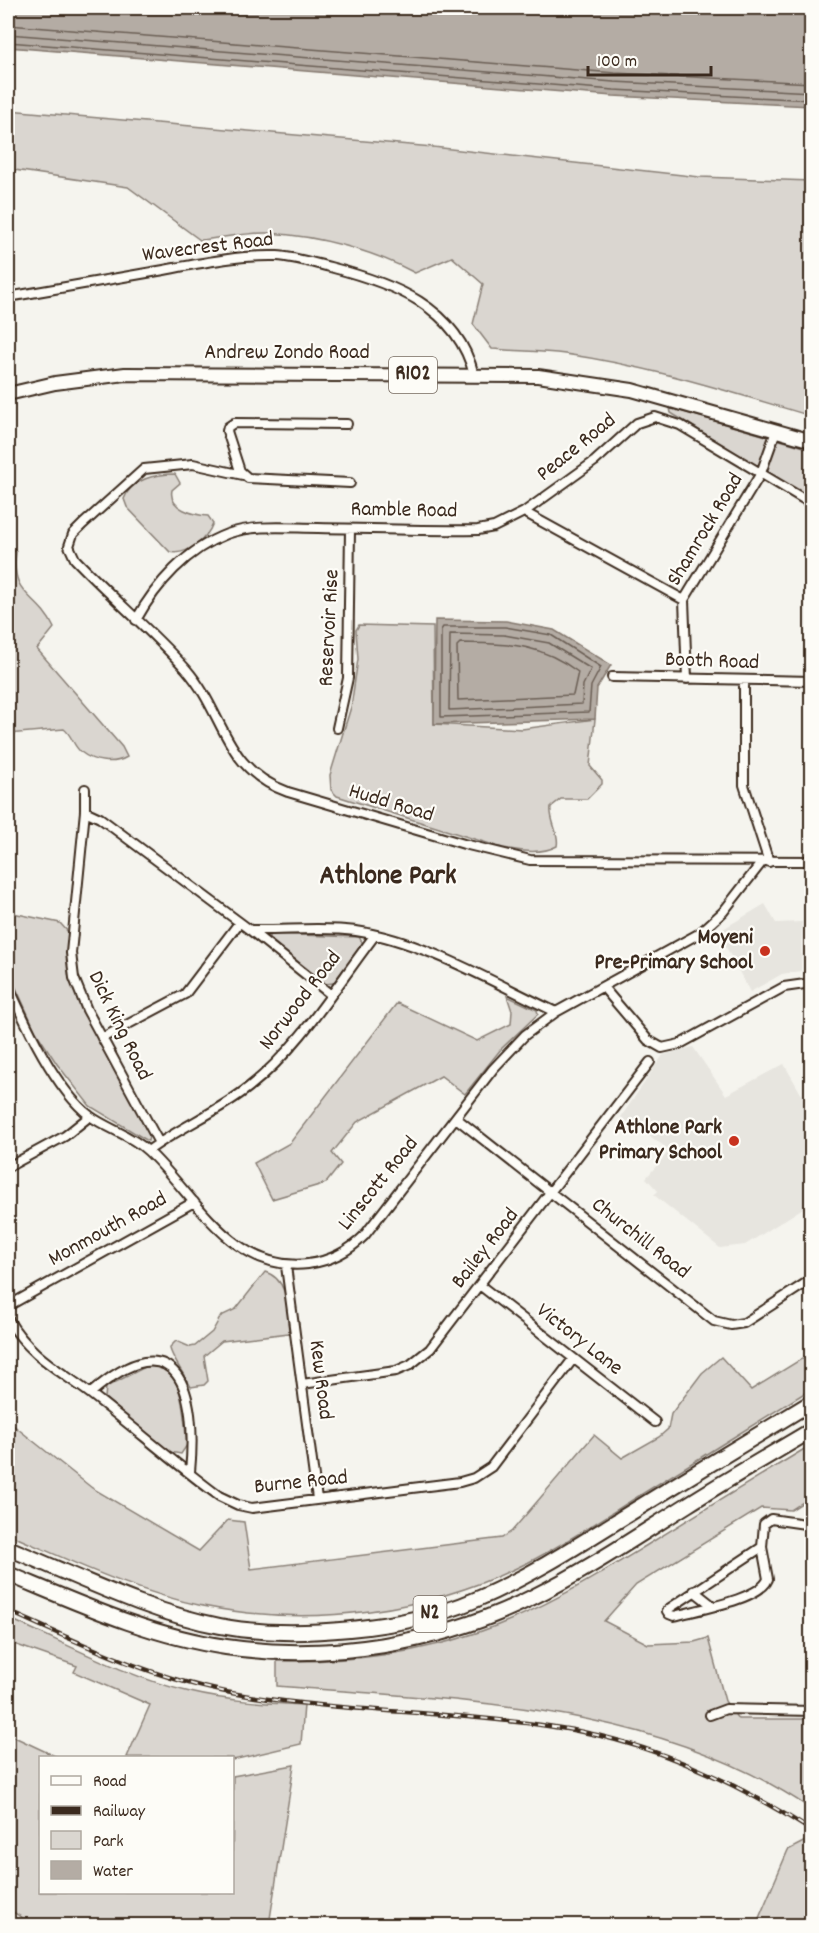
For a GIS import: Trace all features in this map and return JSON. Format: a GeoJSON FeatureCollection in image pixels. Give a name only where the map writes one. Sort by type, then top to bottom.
{"type":"FeatureCollection","features":[{"type":"Feature","properties":{"kind":"highway","name":"N2"},"geometry":{"type":"LineString","coordinates":[[8,1548],[165,1612],[222,1627],[276,1631],[346,1630],[408,1619],[473,1601],[526,1577],[812,1402]]}},
{"type":"Feature","properties":{"kind":"highway","name":"N2"},"geometry":{"type":"LineString","coordinates":[[8,1574],[124,1622],[226,1647],[287,1652],[346,1650],[410,1639],[450,1629],[529,1599],[579,1573],[812,1430]]}},
{"type":"Feature","properties":{"kind":"main road","name":"Andrew Zondo Road"},"geometry":{"type":"LineString","coordinates":[[8,394],[55,383],[124,374],[538,376],[597,383],[676,401],[812,441]]}},
{"type":"Feature","properties":{"kind":"street","name":"Wavecrest Road"},"geometry":{"type":"LineString","coordinates":[[8,297],[227,260],[285,257],[378,280],[407,294],[457,334],[465,345],[474,375]]}},
{"type":"Feature","properties":{"kind":"street","name":"Peace Road"},"geometry":{"type":"LineString","coordinates":[[524,512],[595,461],[637,423],[655,417],[680,425],[761,473]]}},
{"type":"Feature","properties":{"kind":"street"},"geometry":{"type":"LineString","coordinates":[[347,424],[230,425],[227,431],[243,475],[248,478],[350,483]]}},
{"type":"Feature","properties":{"kind":"street","name":"Shamrock Road"},"geometry":{"type":"LineString","coordinates":[[687,679],[684,600],[761,473],[776,431]]}},
{"type":"Feature","properties":{"kind":"street","name":"Hudd Road"},"geometry":{"type":"LineString","coordinates":[[243,475],[193,464],[144,469],[126,483],[73,534],[69,546],[71,553],[192,677],[246,767],[271,786],[518,858],[812,861]]}},
{"type":"Feature","properties":{"kind":"street"},"geometry":{"type":"LineString","coordinates":[[761,473],[812,504]]}},
{"type":"Feature","properties":{"kind":"street"},"geometry":{"type":"LineString","coordinates":[[524,512],[684,600]]}},
{"type":"Feature","properties":{"kind":"street","name":"Ramble Road"},"geometry":{"type":"LineString","coordinates":[[136,620],[148,598],[168,575],[199,549],[227,534],[253,528],[478,530],[494,527],[524,512]]}},
{"type":"Feature","properties":{"kind":"street","name":"Reservoir Rise"},"geometry":{"type":"LineString","coordinates":[[337,728],[348,678],[350,529]]}},
{"type":"Feature","properties":{"kind":"street","name":"Booth Road"},"geometry":{"type":"LineString","coordinates":[[612,677],[744,682],[812,681]]}},
{"type":"Feature","properties":{"kind":"street"},"geometry":{"type":"LineString","coordinates":[[744,682],[744,785],[766,862]]}},
{"type":"Feature","properties":{"kind":"street","name":"Dick King Road"},"geometry":{"type":"LineString","coordinates":[[85,789],[86,811],[72,966],[79,995],[159,1143]]}},
{"type":"Feature","properties":{"kind":"street"},"geometry":{"type":"LineString","coordinates":[[86,811],[100,818],[250,930],[330,994]]}},
{"type":"Feature","properties":{"kind":"street","name":"Linscott Road"},"geometry":{"type":"LineString","coordinates":[[8,985],[39,1049],[58,1077],[90,1116],[148,1151],[194,1202],[243,1250],[258,1258],[286,1266],[329,1259],[356,1245],[514,1045],[556,1012],[699,933],[723,912],[766,862]]}},
{"type":"Feature","properties":{"kind":"street"},"geometry":{"type":"LineString","coordinates":[[102,1038],[185,993],[239,923]]}},
{"type":"Feature","properties":{"kind":"street"},"geometry":{"type":"LineString","coordinates":[[250,930],[355,930],[375,935],[441,958],[556,1012]]}},
{"type":"Feature","properties":{"kind":"street","name":"Norwood Road"},"geometry":{"type":"LineString","coordinates":[[148,1151],[237,1096],[268,1072],[296,1042],[375,935]]}},
{"type":"Feature","properties":{"kind":"street"},"geometry":{"type":"LineString","coordinates":[[603,987],[648,1040],[662,1048],[680,1044],[784,987],[812,983]]}},
{"type":"Feature","properties":{"kind":"street","name":"Bailey Road"},"geometry":{"type":"LineString","coordinates":[[302,1384],[396,1371],[410,1365],[430,1349],[481,1286],[650,1062]]}},
{"type":"Feature","properties":{"kind":"street"},"geometry":{"type":"LineString","coordinates":[[8,1167],[65,1136],[90,1116]]}},
{"type":"Feature","properties":{"kind":"street","name":"Churchill Road"},"geometry":{"type":"LineString","coordinates":[[456,1118],[714,1321],[731,1325],[744,1323],[812,1279]]}},
{"type":"Feature","properties":{"kind":"street","name":"Monmouth Road"},"geometry":{"type":"LineString","coordinates":[[8,1306],[194,1202]]}},
{"type":"Feature","properties":{"kind":"street","name":"Kew Road"},"geometry":{"type":"LineString","coordinates":[[286,1266],[317,1499]]}},
{"type":"Feature","properties":{"kind":"street","name":"Victory Lane"},"geometry":{"type":"LineString","coordinates":[[481,1286],[655,1422]]}},
{"type":"Feature","properties":{"kind":"street","name":"Burne Road"},"geometry":{"type":"LineString","coordinates":[[8,1319],[28,1348],[91,1393],[219,1496],[238,1505],[265,1508],[317,1499],[460,1482],[482,1473],[510,1443],[573,1359]]}},
{"type":"Feature","properties":{"kind":"street"},"geometry":{"type":"LineString","coordinates":[[91,1393],[102,1383],[144,1362],[155,1361],[176,1371],[182,1381],[190,1418],[192,1447],[190,1472]]}},
{"type":"Feature","properties":{"kind":"street"},"geometry":{"type":"LineString","coordinates":[[762,1547],[670,1608],[669,1614],[674,1616],[713,1606],[764,1586],[769,1574],[762,1547],[763,1527],[767,1521],[812,1525]]}},
{"type":"Feature","properties":{"kind":"street"},"geometry":{"type":"LineString","coordinates":[[694,1591],[713,1606]]}},
{"type":"Feature","properties":{"kind":"street"},"geometry":{"type":"LineString","coordinates":[[710,1715],[726,1709],[812,1711]]}},
{"type":"Feature","properties":{"kind":"shaded area","name":"Moyeni Pre-Primary School"},"geometry":{"type":"Polygon","coordinates":[[[765,904],[776,923],[802,922],[801,971],[782,974],[750,992],[718,932],[765,904]]]}},
{"type":"Feature","properties":{"kind":"shaded area","name":"Athlone Park Primary School"},"geometry":{"type":"Polygon","coordinates":[[[693,1047],[726,1095],[784,1064],[807,1104],[811,1132],[811,1203],[745,1245],[720,1248],[654,1195],[658,1191],[646,1178],[670,1150],[621,1117],[663,1055],[693,1047]]]}},
{"type":"Feature","properties":{"kind":"green space"},"geometry":{"type":"Polygon","coordinates":[[[8,110],[433,147],[700,177],[811,181],[811,416],[690,380],[628,365],[565,354],[492,349],[473,324],[483,284],[452,257],[415,273],[363,251],[306,237],[261,233],[200,240],[128,187],[8,169],[8,110]]]}},
{"type":"Feature","properties":{"kind":"green space"},"geometry":{"type":"Polygon","coordinates":[[[670,408],[811,449],[811,499],[671,413],[670,408]]]}},
{"type":"Feature","properties":{"kind":"green space"},"geometry":{"type":"Polygon","coordinates":[[[175,474],[180,483],[172,490],[174,502],[184,510],[208,516],[213,523],[196,545],[176,553],[170,552],[127,507],[124,499],[127,492],[138,482],[160,475],[175,474]]]}},
{"type":"Feature","properties":{"kind":"green space"},"geometry":{"type":"Polygon","coordinates":[[[8,547],[16,552],[15,567],[21,587],[40,607],[54,628],[37,649],[122,747],[127,757],[110,762],[91,758],[78,750],[64,729],[8,734],[8,547]]]}},
{"type":"Feature","properties":{"kind":"green space"},"geometry":{"type":"Polygon","coordinates":[[[359,625],[433,627],[434,724],[522,729],[595,719],[590,766],[602,780],[602,784],[587,799],[561,799],[551,807],[557,846],[537,851],[503,848],[337,796],[331,790],[330,775],[351,707],[358,659],[356,630],[359,625]]]}},
{"type":"Feature","properties":{"kind":"green space"},"geometry":{"type":"Polygon","coordinates":[[[8,912],[60,923],[69,933],[68,956],[72,986],[149,1135],[148,1141],[90,1106],[57,1064],[36,1032],[8,970],[8,912]]]}},
{"type":"Feature","properties":{"kind":"green space"},"geometry":{"type":"Polygon","coordinates":[[[267,934],[359,937],[363,944],[333,983],[325,984],[278,949],[267,934]]]}},
{"type":"Feature","properties":{"kind":"green space"},"geometry":{"type":"Polygon","coordinates":[[[507,996],[537,1010],[538,1014],[501,1049],[465,1094],[441,1076],[357,1122],[332,1153],[341,1164],[326,1183],[272,1199],[254,1163],[290,1143],[397,1003],[477,1041],[511,1024],[512,1011],[507,996]]]}},
{"type":"Feature","properties":{"kind":"green space"},"geometry":{"type":"Polygon","coordinates":[[[265,1272],[279,1281],[283,1289],[286,1297],[289,1333],[222,1341],[204,1356],[208,1381],[204,1385],[191,1387],[170,1347],[176,1341],[190,1347],[195,1346],[212,1332],[221,1316],[236,1309],[265,1272]]]}},
{"type":"Feature","properties":{"kind":"green space"},"geometry":{"type":"Polygon","coordinates":[[[811,1353],[811,1389],[544,1554],[491,1579],[411,1604],[328,1615],[244,1612],[203,1606],[128,1584],[8,1534],[8,1421],[92,1488],[199,1551],[228,1520],[244,1522],[251,1569],[502,1538],[512,1531],[594,1435],[622,1458],[659,1437],[668,1429],[671,1414],[702,1373],[721,1357],[751,1390],[811,1353]]]}},
{"type":"Feature","properties":{"kind":"green space"},"geometry":{"type":"Polygon","coordinates":[[[145,1367],[158,1367],[168,1372],[180,1393],[187,1445],[181,1454],[170,1452],[105,1398],[106,1387],[145,1367]]]}},
{"type":"Feature","properties":{"kind":"green space"},"geometry":{"type":"Polygon","coordinates":[[[811,1445],[811,1497],[791,1510],[761,1508],[636,1585],[604,1621],[648,1644],[694,1642],[708,1638],[725,1701],[738,1719],[811,1719],[811,1809],[751,1774],[687,1747],[621,1727],[554,1713],[485,1703],[277,1686],[277,1661],[329,1660],[405,1652],[454,1640],[524,1614],[589,1580],[811,1445]]]}},
{"type":"Feature","properties":{"kind":"green space"},"geometry":{"type":"Polygon","coordinates":[[[8,1618],[120,1669],[166,1686],[232,1700],[304,1705],[301,1744],[234,1760],[234,1756],[127,1756],[150,1705],[74,1672],[77,1666],[8,1642],[8,1618]]]}},
{"type":"Feature","properties":{"kind":"green space"},"geometry":{"type":"Polygon","coordinates":[[[8,1734],[55,1756],[39,1756],[39,1894],[234,1894],[234,1776],[294,1765],[269,1925],[34,1925],[8,1909],[8,1734]]]}},
{"type":"Feature","properties":{"kind":"green space"},"geometry":{"type":"Polygon","coordinates":[[[811,1838],[811,1925],[756,1925],[788,1850],[811,1838]]]}},
{"type":"Feature","properties":{"kind":"water"},"geometry":{"type":"Polygon","coordinates":[[[8,8],[811,8],[811,106],[613,96],[8,47],[8,8]]]}},
{"type":"Feature","properties":{"kind":"water"},"geometry":{"type":"Polygon","coordinates":[[[435,620],[506,621],[554,630],[611,665],[597,688],[595,719],[434,724],[435,620]]]}},
{"type":"Feature","properties":{"kind":"railway"},"geometry":{"type":"LineString","coordinates":[[8,1611],[120,1660],[207,1688],[276,1700],[548,1726],[618,1741],[653,1751],[719,1778],[812,1831]]}},
{"type":"Feature","properties":{"kind":"place","name":"Moyeni Pre-Primary School"},"geometry":{"type":"Point","coordinates":[765,951]}},
{"type":"Feature","properties":{"kind":"place","name":"Athlone Park Primary School"},"geometry":{"type":"Point","coordinates":[734,1141]}},
{"type":"Feature","properties":{"kind":"district","name":"Athlone Park"},"geometry":{"type":"Point","coordinates":[388,878]}}]}
